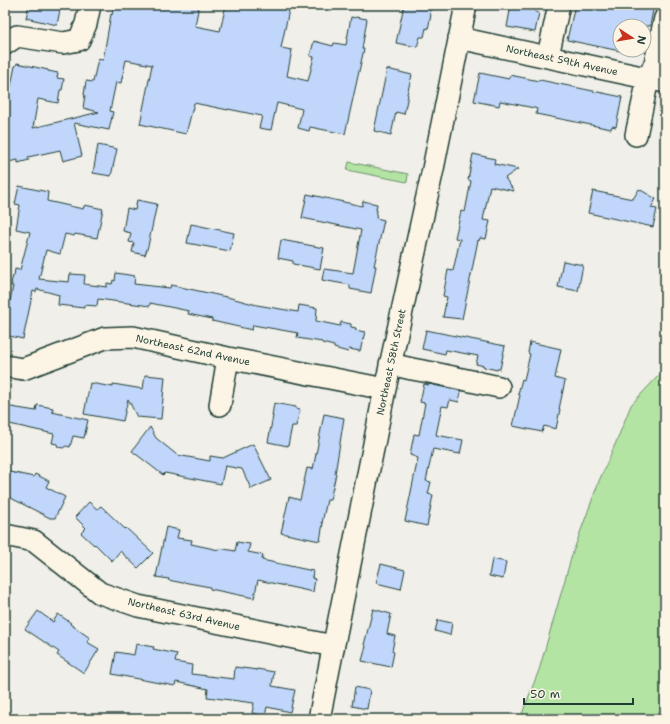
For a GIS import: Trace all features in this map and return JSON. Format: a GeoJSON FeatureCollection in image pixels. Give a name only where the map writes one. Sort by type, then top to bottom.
{"type":"FeatureCollection","features":[{"type":"Feature","properties":{"kind":"street"},"geometry":{"type":"LineString","coordinates":[[6,42],[17,36],[63,43],[79,40],[86,24],[90,5]]}},
{"type":"Feature","properties":{"kind":"street","name":"Northeast 58th Street"},"geometry":{"type":"LineString","coordinates":[[319,719],[384,389],[433,171],[466,5]]}},
{"type":"Feature","properties":{"kind":"street"},"geometry":{"type":"LineString","coordinates":[[548,56],[559,5]]}},
{"type":"Feature","properties":{"kind":"street"},"geometry":{"type":"LineString","coordinates":[[636,135],[657,80],[655,63],[665,18]]}},
{"type":"Feature","properties":{"kind":"street","name":"Northeast 59th Avenue"},"geometry":{"type":"LineString","coordinates":[[459,38],[657,80]]}},
{"type":"Feature","properties":{"kind":"street","name":"Northeast 62nd Avenue"},"geometry":{"type":"LineString","coordinates":[[5,366],[23,368],[105,338],[133,337],[228,358],[384,389]]}},
{"type":"Feature","properties":{"kind":"street"},"geometry":{"type":"LineString","coordinates":[[220,405],[228,358]]}},
{"type":"Feature","properties":{"kind":"street"},"geometry":{"type":"LineString","coordinates":[[390,364],[412,370],[434,373],[499,387]]}},
{"type":"Feature","properties":{"kind":"street","name":"Northeast 63rd Avenue"},"geometry":{"type":"LineString","coordinates":[[5,535],[34,541],[100,593],[138,606],[333,646]]}},
{"type":"Feature","properties":{"kind":"green space"},"geometry":{"type":"Polygon","coordinates":[[[349,162],[408,174],[407,182],[347,170],[349,162]]]}},
{"type":"Feature","properties":{"kind":"green space"},"geometry":{"type":"Polygon","coordinates":[[[665,372],[665,719],[520,719],[539,670],[572,555],[599,481],[631,405],[661,373],[665,372]]]}},
{"type":"Feature","properties":{"kind":"building"},"geometry":{"type":"Polygon","coordinates":[[[29,5],[61,5],[57,25],[26,18],[29,5]]]}},
{"type":"Feature","properties":{"kind":"building"},"geometry":{"type":"Polygon","coordinates":[[[114,5],[199,5],[195,26],[220,31],[226,5],[290,5],[281,48],[292,50],[287,76],[308,81],[314,57],[310,56],[314,41],[333,46],[334,43],[346,45],[351,17],[367,19],[362,49],[364,49],[345,134],[310,127],[309,131],[298,128],[302,109],[277,103],[271,130],[259,128],[262,116],[194,103],[186,134],[140,124],[152,65],[126,60],[121,83],[116,82],[110,111],[113,112],[109,130],[74,123],[82,156],[63,161],[60,150],[28,157],[29,160],[18,163],[18,160],[8,162],[5,148],[5,115],[15,66],[17,63],[58,73],[57,78],[64,79],[62,90],[60,90],[58,103],[38,99],[33,128],[99,112],[83,108],[84,95],[86,81],[93,82],[98,59],[103,60],[114,5]]]}},
{"type":"Feature","properties":{"kind":"building"},"geometry":{"type":"Polygon","coordinates":[[[404,5],[431,6],[428,29],[426,28],[424,37],[420,37],[417,47],[396,43],[404,5]]]}},
{"type":"Feature","properties":{"kind":"building"},"geometry":{"type":"Polygon","coordinates":[[[511,5],[537,5],[535,12],[539,13],[535,32],[507,27],[511,5]]]}},
{"type":"Feature","properties":{"kind":"building"},"geometry":{"type":"Polygon","coordinates":[[[575,5],[654,5],[652,18],[612,18],[612,49],[567,40],[575,5]]]}},
{"type":"Feature","properties":{"kind":"building"},"geometry":{"type":"Polygon","coordinates":[[[387,69],[412,75],[404,114],[396,112],[391,135],[374,131],[387,69]]]}},
{"type":"Feature","properties":{"kind":"building"},"geometry":{"type":"Polygon","coordinates":[[[480,73],[509,79],[510,75],[540,80],[622,97],[616,127],[612,126],[611,129],[536,114],[537,109],[500,101],[499,106],[474,101],[480,73]]]}},
{"type":"Feature","properties":{"kind":"building"},"geometry":{"type":"Polygon","coordinates":[[[98,145],[117,149],[111,176],[93,173],[98,145]]]}},
{"type":"Feature","properties":{"kind":"building"},"geometry":{"type":"Polygon","coordinates":[[[473,154],[495,159],[494,164],[518,169],[505,178],[514,191],[490,186],[483,220],[490,221],[486,239],[480,238],[479,241],[478,240],[462,319],[443,317],[447,297],[443,296],[448,270],[453,271],[460,239],[455,238],[461,211],[465,212],[471,181],[468,180],[473,154]]]}},
{"type":"Feature","properties":{"kind":"building"},"geometry":{"type":"Polygon","coordinates":[[[19,186],[48,192],[47,201],[83,209],[85,205],[103,209],[97,238],[75,234],[74,236],[65,234],[60,254],[46,250],[39,279],[69,282],[70,274],[85,275],[84,284],[107,287],[107,283],[112,284],[113,280],[115,281],[116,273],[135,276],[134,284],[170,288],[171,285],[257,305],[298,312],[299,305],[317,308],[316,321],[340,326],[341,322],[351,324],[351,327],[356,328],[355,330],[365,332],[360,351],[349,349],[348,352],[334,348],[334,346],[322,342],[297,338],[298,333],[253,325],[252,330],[212,321],[212,319],[188,314],[189,311],[150,303],[150,306],[98,299],[97,306],[84,305],[84,308],[58,305],[59,295],[37,289],[36,292],[33,291],[23,339],[5,335],[5,326],[13,286],[11,286],[11,283],[15,269],[20,270],[30,232],[16,229],[20,205],[15,204],[19,186]]]}},
{"type":"Feature","properties":{"kind":"building"},"geometry":{"type":"Polygon","coordinates":[[[639,189],[656,199],[651,208],[657,209],[653,227],[588,213],[593,191],[633,199],[639,189]]]}},
{"type":"Feature","properties":{"kind":"building"},"geometry":{"type":"Polygon","coordinates":[[[307,194],[362,206],[363,201],[377,204],[376,218],[384,220],[374,266],[376,266],[371,293],[350,289],[350,285],[322,280],[324,269],[353,273],[361,230],[302,218],[307,194]]]}},
{"type":"Feature","properties":{"kind":"building"},"geometry":{"type":"Polygon","coordinates":[[[137,200],[157,204],[145,255],[132,252],[134,243],[129,242],[131,233],[123,231],[127,208],[135,210],[137,200]]]}},
{"type":"Feature","properties":{"kind":"building"},"geometry":{"type":"Polygon","coordinates":[[[191,224],[234,233],[230,251],[187,243],[191,224]]]}},
{"type":"Feature","properties":{"kind":"building"},"geometry":{"type":"Polygon","coordinates":[[[281,240],[324,248],[320,269],[293,264],[293,261],[278,258],[281,240]]]}},
{"type":"Feature","properties":{"kind":"building"},"geometry":{"type":"Polygon","coordinates":[[[563,261],[583,265],[578,291],[558,287],[563,261]]]}},
{"type":"Feature","properties":{"kind":"building"},"geometry":{"type":"Polygon","coordinates":[[[426,330],[505,346],[500,369],[497,370],[476,364],[478,356],[446,350],[445,354],[422,349],[426,330]]]}},
{"type":"Feature","properties":{"kind":"building"},"geometry":{"type":"Polygon","coordinates":[[[530,342],[561,349],[555,378],[565,381],[556,429],[544,426],[542,432],[513,426],[520,395],[518,394],[522,379],[524,380],[530,354],[528,353],[530,342]]]}},
{"type":"Feature","properties":{"kind":"building"},"geometry":{"type":"Polygon","coordinates":[[[145,375],[165,377],[161,419],[137,417],[128,399],[123,421],[84,414],[90,383],[113,387],[113,384],[143,389],[145,375]]]}},
{"type":"Feature","properties":{"kind":"building"},"geometry":{"type":"Polygon","coordinates":[[[424,384],[461,391],[459,402],[450,400],[448,407],[442,406],[436,435],[463,440],[460,454],[433,449],[426,481],[431,482],[428,494],[433,495],[427,526],[405,521],[418,458],[410,455],[414,434],[419,435],[425,403],[420,402],[424,384]]]}},
{"type":"Feature","properties":{"kind":"building"},"geometry":{"type":"Polygon","coordinates":[[[274,403],[296,407],[296,409],[300,410],[296,426],[292,426],[288,446],[268,442],[274,403]]]}},
{"type":"Feature","properties":{"kind":"building"},"geometry":{"type":"Polygon","coordinates":[[[37,405],[53,408],[52,412],[88,420],[84,438],[73,436],[70,447],[66,446],[63,448],[52,443],[54,434],[5,423],[5,406],[36,411],[37,405]]]}},
{"type":"Feature","properties":{"kind":"building"},"geometry":{"type":"Polygon","coordinates":[[[324,414],[344,418],[336,474],[330,500],[327,500],[320,541],[281,533],[289,497],[300,500],[307,468],[313,469],[324,414]]]}},
{"type":"Feature","properties":{"kind":"building"},"geometry":{"type":"Polygon","coordinates":[[[150,427],[156,438],[177,455],[210,461],[210,456],[223,458],[253,444],[271,480],[251,489],[242,469],[225,466],[221,484],[165,473],[163,475],[132,451],[150,427]]]}},
{"type":"Feature","properties":{"kind":"building"},"geometry":{"type":"Polygon","coordinates":[[[5,471],[34,477],[35,474],[49,481],[46,487],[65,497],[55,518],[50,518],[5,495],[5,471]]]}},
{"type":"Feature","properties":{"kind":"building"},"geometry":{"type":"Polygon","coordinates":[[[89,502],[97,509],[101,506],[153,553],[138,568],[120,551],[112,561],[95,544],[94,545],[81,533],[86,528],[75,517],[89,502]]]}},
{"type":"Feature","properties":{"kind":"building"},"geometry":{"type":"Polygon","coordinates":[[[166,527],[179,530],[177,538],[192,540],[191,544],[219,550],[219,548],[235,551],[237,542],[250,544],[248,552],[263,555],[262,560],[313,571],[312,578],[315,579],[313,592],[258,580],[254,598],[210,589],[210,587],[156,577],[166,527]]]}},
{"type":"Feature","properties":{"kind":"building"},"geometry":{"type":"Polygon","coordinates":[[[492,559],[506,562],[503,579],[489,576],[492,559]]]}},
{"type":"Feature","properties":{"kind":"building"},"geometry":{"type":"Polygon","coordinates":[[[381,564],[405,570],[401,589],[376,583],[381,564]]]}},
{"type":"Feature","properties":{"kind":"building"},"geometry":{"type":"Polygon","coordinates":[[[373,609],[391,614],[387,634],[395,636],[391,667],[362,661],[366,646],[364,645],[373,609]]]}},
{"type":"Feature","properties":{"kind":"building"},"geometry":{"type":"Polygon","coordinates":[[[38,611],[53,622],[58,614],[90,638],[87,642],[99,649],[84,673],[57,655],[59,652],[25,629],[38,611]]]}},
{"type":"Feature","properties":{"kind":"building"},"geometry":{"type":"Polygon","coordinates":[[[438,620],[452,623],[450,635],[435,631],[438,620]]]}},
{"type":"Feature","properties":{"kind":"building"},"geometry":{"type":"Polygon","coordinates":[[[136,644],[154,647],[153,649],[177,654],[175,662],[192,665],[191,674],[234,679],[235,667],[274,672],[272,686],[295,690],[290,712],[267,707],[265,716],[252,713],[254,703],[207,697],[208,689],[176,682],[175,686],[112,674],[116,652],[134,655],[136,644]]]}},
{"type":"Feature","properties":{"kind":"building"},"geometry":{"type":"Polygon","coordinates":[[[355,687],[370,690],[367,709],[352,706],[355,687]]]}}]}
